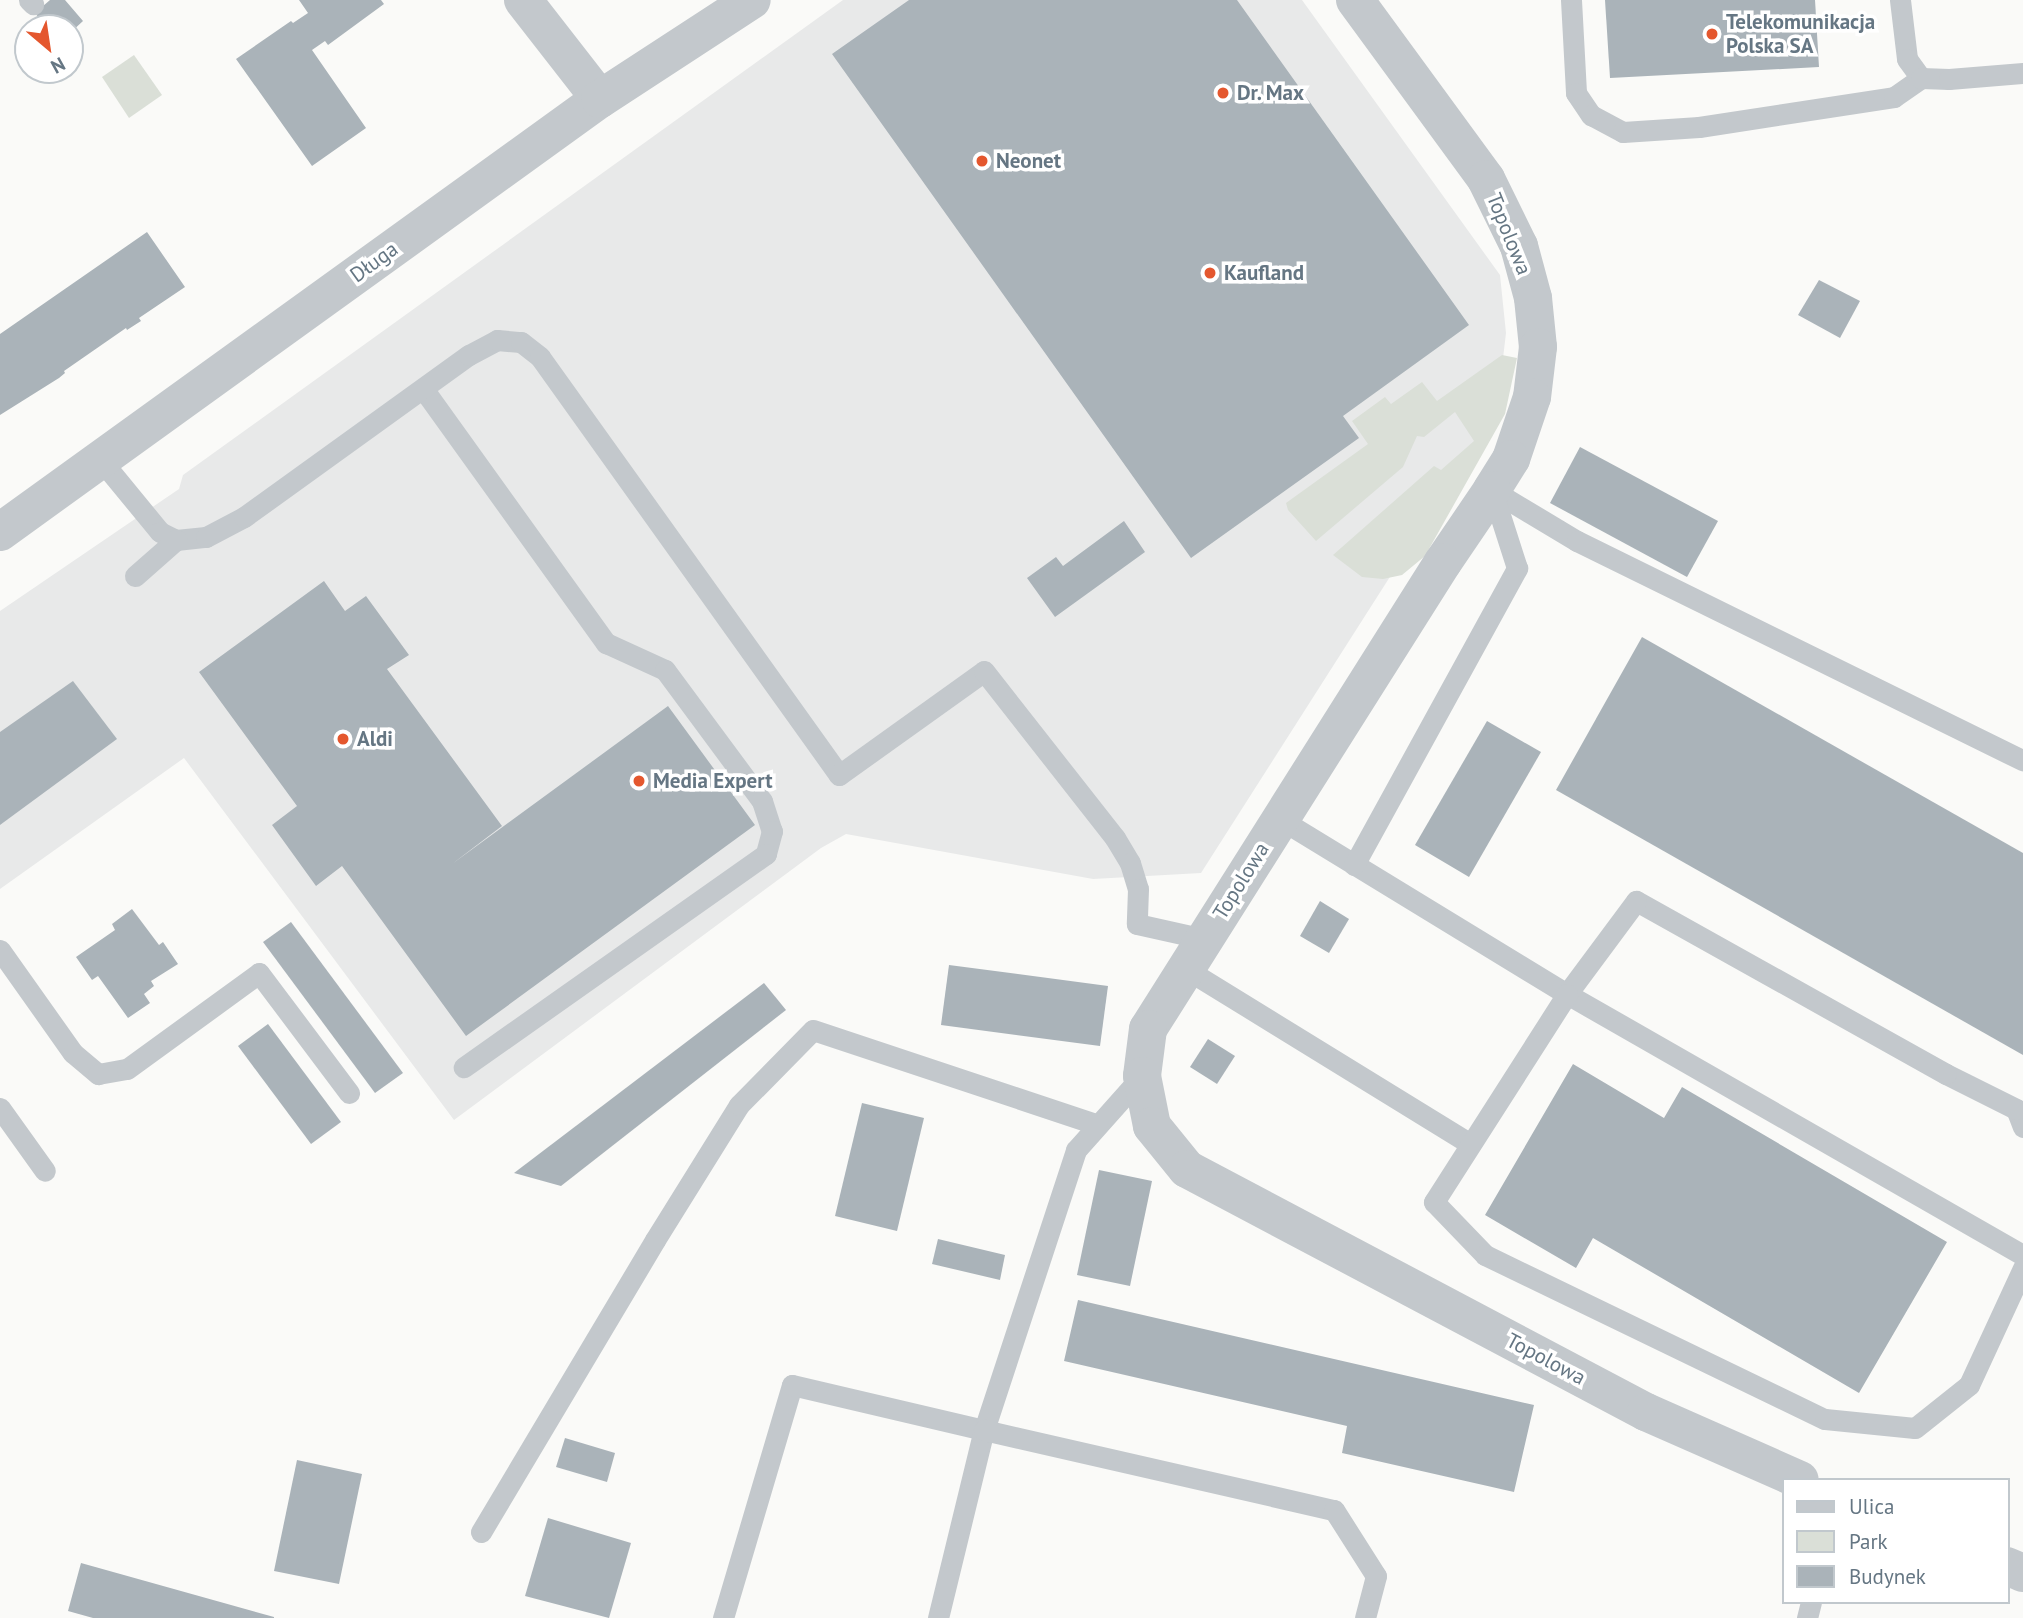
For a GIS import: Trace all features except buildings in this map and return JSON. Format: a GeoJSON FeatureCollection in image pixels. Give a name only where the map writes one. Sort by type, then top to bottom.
{"type":"FeatureCollection","features":[{"type":"Feature","properties":{"kind":"street"},"geometry":{"type":"LineString","coordinates":[[523,0],[600,99]]}},
{"type":"Feature","properties":{"kind":"street","name":"Długa"},"geometry":{"type":"LineString","coordinates":[[0,532],[600,99],[752,0]]}},
{"type":"Feature","properties":{"kind":"street","name":"Topolowa"},"geometry":{"type":"LineString","coordinates":[[1355,0],[1486,179],[1523,259],[1533,298],[1538,346],[1532,397],[1511,459],[1148,1029],[1142,1076],[1152,1126],[1187,1169],[1646,1412],[1795,1478]]}},
{"type":"Feature","properties":{"kind":"lane"},"geometry":{"type":"LineString","coordinates":[[1571,0],[1576,93],[1591,115],[1623,132],[1699,127],[1894,97],[1921,78],[1950,79],[2023,73]]}},
{"type":"Feature","properties":{"kind":"lane"},"geometry":{"type":"LineString","coordinates":[[1900,0],[1907,59],[1921,78]]}},
{"type":"Feature","properties":{"kind":"lane"},"geometry":{"type":"LineString","coordinates":[[135,576],[176,540],[206,537],[244,517],[424,390],[469,355],[497,340],[521,342],[540,356],[839,775],[984,671],[1115,838],[1130,863],[1138,889],[1137,924],[1195,954],[1471,1144]]}},
{"type":"Feature","properties":{"kind":"lane"},"geometry":{"type":"LineString","coordinates":[[424,390],[606,643],[665,670],[762,801],[772,831],[766,854],[464,1067]]}},
{"type":"Feature","properties":{"kind":"lane"},"geometry":{"type":"LineString","coordinates":[[100,459],[146,519],[176,540]]}},
{"type":"Feature","properties":{"kind":"lane"},"geometry":{"type":"LineString","coordinates":[[1492,490],[1577,541],[2023,760]]}},
{"type":"Feature","properties":{"kind":"lane"},"geometry":{"type":"LineString","coordinates":[[1354,865],[1517,568],[1492,490]]}},
{"type":"Feature","properties":{"kind":"lane"},"geometry":{"type":"LineString","coordinates":[[1280,820],[1567,995],[2023,1255]]}},
{"type":"Feature","properties":{"kind":"lane"},"geometry":{"type":"LineString","coordinates":[[2023,1127],[2016,1109],[1946,1074],[1636,901],[1567,995],[1434,1202],[1485,1255],[1825,1419],[1915,1428],[1969,1385],[2023,1268]]}},
{"type":"Feature","properties":{"kind":"lane"},"geometry":{"type":"LineString","coordinates":[[0,950],[73,1053],[98,1074],[127,1069],[258,973],[349,1093]]}},
{"type":"Feature","properties":{"kind":"lane"},"geometry":{"type":"LineString","coordinates":[[481,1532],[739,1105],[813,1030],[1098,1125]]}},
{"type":"Feature","properties":{"kind":"lane"},"geometry":{"type":"LineString","coordinates":[[938,1618],[984,1430],[1076,1150],[1142,1076]]}},
{"type":"Feature","properties":{"kind":"lane"},"geometry":{"type":"LineString","coordinates":[[0,1108],[45,1171]]}},
{"type":"Feature","properties":{"kind":"lane"},"geometry":{"type":"LineString","coordinates":[[723,1618],[792,1385],[1334,1510],[1376,1576],[1365,1618]]}},
{"type":"Feature","properties":{"kind":"shaded area"},"geometry":{"type":"Polygon","coordinates":[[[843,0],[1302,0],[1500,275],[1506,333],[1497,409],[1201,873],[1093,879],[846,834],[821,848],[454,1120],[184,758],[0,889],[0,611],[179,489],[183,475],[843,0]]]}},
{"type":"Feature","properties":{"kind":"green space"},"geometry":{"type":"Polygon","coordinates":[[[134,55],[162,95],[129,118],[102,77],[134,55]]]}},
{"type":"Feature","properties":{"kind":"green space"},"geometry":{"type":"Polygon","coordinates":[[[1502,355],[1517,358],[1505,414],[1425,556],[1402,575],[1383,579],[1362,577],[1333,555],[1434,466],[1441,470],[1474,441],[1455,412],[1424,437],[1417,436],[1403,467],[1316,541],[1288,510],[1286,503],[1368,444],[1352,421],[1385,397],[1391,404],[1422,382],[1437,401],[1502,355]]]}},
{"type":"Feature","properties":{"kind":"place","name":"Telekomunikacja Polska SA"},"geometry":{"type":"Point","coordinates":[1712,34]}},
{"type":"Feature","properties":{"kind":"place","name":"Dr. Max"},"geometry":{"type":"Point","coordinates":[1223,93]}},
{"type":"Feature","properties":{"kind":"place","name":"Neonet"},"geometry":{"type":"Point","coordinates":[982,161]}},
{"type":"Feature","properties":{"kind":"place","name":"Kaufland"},"geometry":{"type":"Point","coordinates":[1210,273]}},
{"type":"Feature","properties":{"kind":"place","name":"Aldi"},"geometry":{"type":"Point","coordinates":[343,739]}},
{"type":"Feature","properties":{"kind":"place","name":"Media Expert"},"geometry":{"type":"Point","coordinates":[639,781]}}]}
